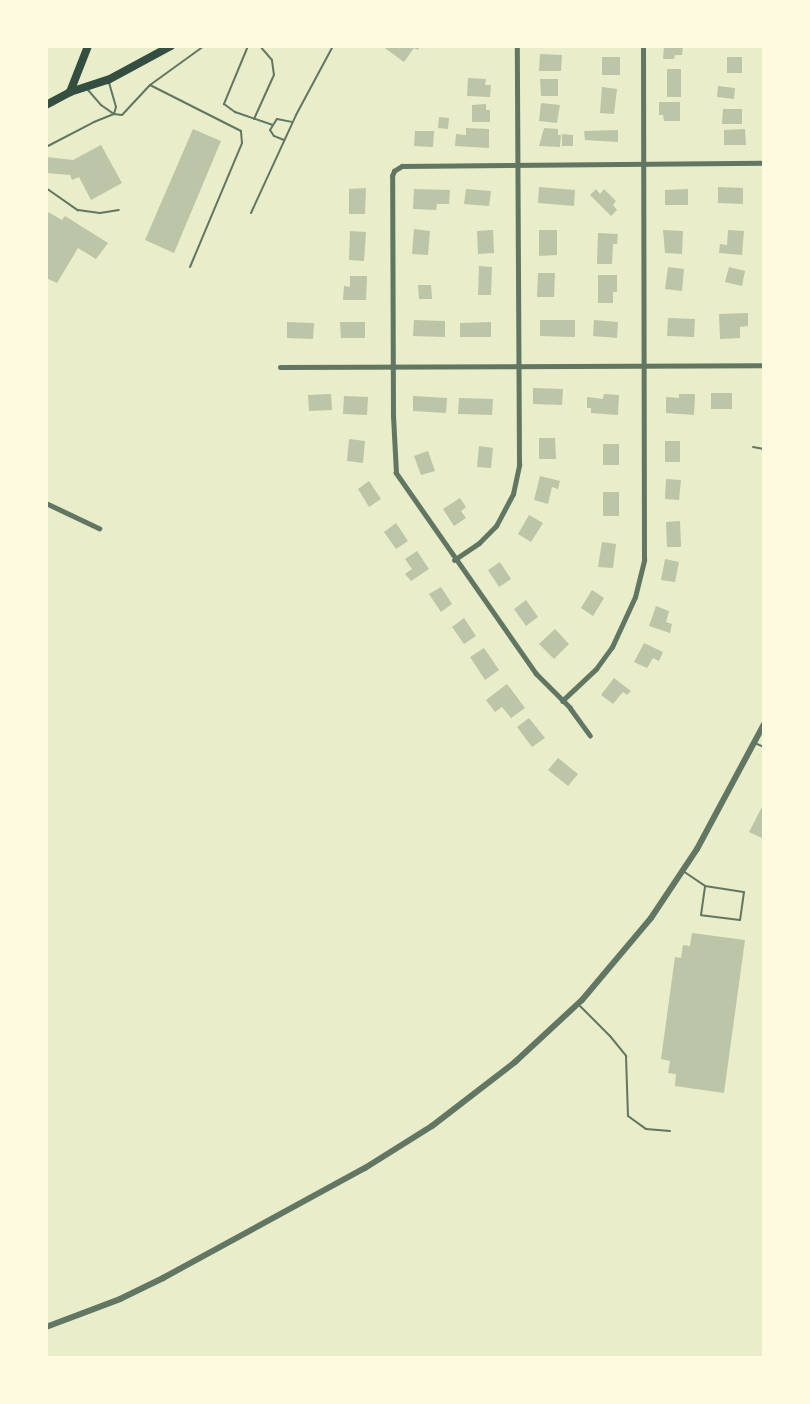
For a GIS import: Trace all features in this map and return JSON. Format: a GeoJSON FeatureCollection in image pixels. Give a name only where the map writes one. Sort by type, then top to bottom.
{"type":"FeatureCollection","features":[{"type":"Feature","properties":{"kind":"main road"},"geometry":{"type":"LineString","coordinates":[[70,92],[88,46]]}},
{"type":"Feature","properties":{"kind":"main road"},"geometry":{"type":"LineString","coordinates":[[46,105],[70,92],[108,80],[171,46]]}},
{"type":"Feature","properties":{"kind":"street"},"geometry":{"type":"LineString","coordinates":[[454,560],[488,535],[504,514],[513,494],[519,465],[517,46]]}},
{"type":"Feature","properties":{"kind":"street"},"geometry":{"type":"LineString","coordinates":[[562,701],[596,669],[612,646],[629,614],[640,582],[646,537],[643,46]]}},
{"type":"Feature","properties":{"kind":"street"},"geometry":{"type":"LineString","coordinates":[[590,736],[581,721],[540,681],[454,560],[396,473],[392,176],[394,171],[402,166],[764,163]]}},
{"type":"Feature","properties":{"kind":"street"},"geometry":{"type":"LineString","coordinates":[[280,367],[764,365]]}},
{"type":"Feature","properties":{"kind":"street"},"geometry":{"type":"LineString","coordinates":[[46,503],[99,528]]}},
{"type":"Feature","properties":{"kind":"street"},"geometry":{"type":"LineString","coordinates":[[46,1327],[120,1299],[163,1278],[398,1148],[456,1109],[515,1062],[578,1004],[629,946],[683,872],[718,812],[764,724]]}},
{"type":"Feature","properties":{"kind":"lane"},"geometry":{"type":"LineString","coordinates":[[86,87],[101,105],[114,114],[122,115],[150,85],[204,46]]}},
{"type":"Feature","properties":{"kind":"lane"},"geometry":{"type":"LineString","coordinates":[[248,46],[224,104],[235,112],[273,125]]}},
{"type":"Feature","properties":{"kind":"lane"},"geometry":{"type":"LineString","coordinates":[[254,118],[274,75],[272,60],[260,46]]}},
{"type":"Feature","properties":{"kind":"lane"},"geometry":{"type":"LineString","coordinates":[[251,213],[292,122],[333,46]]}},
{"type":"Feature","properties":{"kind":"lane"},"geometry":{"type":"LineString","coordinates":[[46,147],[114,114],[116,107],[108,80]]}},
{"type":"Feature","properties":{"kind":"lane"},"geometry":{"type":"LineString","coordinates":[[150,85],[241,131],[242,143],[190,267]]}},
{"type":"Feature","properties":{"kind":"lane"},"geometry":{"type":"LineString","coordinates":[[284,140],[274,136],[270,130],[277,119],[292,122]]}},
{"type":"Feature","properties":{"kind":"lane"},"geometry":{"type":"LineString","coordinates":[[46,188],[78,210],[100,213],[119,210]]}},
{"type":"Feature","properties":{"kind":"lane"},"geometry":{"type":"LineString","coordinates":[[753,447],[764,449]]}},
{"type":"Feature","properties":{"kind":"lane"},"geometry":{"type":"LineString","coordinates":[[754,743],[764,747]]}},
{"type":"Feature","properties":{"kind":"lane"},"geometry":{"type":"LineString","coordinates":[[683,872],[705,886],[744,892],[740,921],[701,915],[705,886]]}},
{"type":"Feature","properties":{"kind":"lane"},"geometry":{"type":"LineString","coordinates":[[578,1004],[610,1036],[626,1056],[628,1116],[646,1129],[670,1131]]}},
{"type":"Feature","properties":{"kind":"building"},"geometry":{"type":"Polygon","coordinates":[[[382,46],[420,46],[418,50],[414,48],[404,62],[382,46]]]}},
{"type":"Feature","properties":{"kind":"building"},"geometry":{"type":"Polygon","coordinates":[[[664,46],[683,46],[682,55],[675,55],[674,59],[663,59],[664,46]]]}},
{"type":"Feature","properties":{"kind":"building"},"geometry":{"type":"Polygon","coordinates":[[[540,54],[562,55],[561,71],[539,71],[540,54]]]}},
{"type":"Feature","properties":{"kind":"building"},"geometry":{"type":"Polygon","coordinates":[[[602,57],[620,57],[620,75],[602,75],[602,57]]]}},
{"type":"Feature","properties":{"kind":"building"},"geometry":{"type":"Polygon","coordinates":[[[727,57],[742,57],[742,73],[727,73],[727,57]]]}},
{"type":"Feature","properties":{"kind":"building"},"geometry":{"type":"Polygon","coordinates":[[[667,69],[681,69],[681,97],[667,97],[667,69]]]}},
{"type":"Feature","properties":{"kind":"building"},"geometry":{"type":"Polygon","coordinates":[[[468,78],[486,79],[485,85],[491,85],[490,97],[467,96],[468,78]]]}},
{"type":"Feature","properties":{"kind":"building"},"geometry":{"type":"Polygon","coordinates":[[[540,79],[558,79],[558,96],[541,96],[540,79]]]}},
{"type":"Feature","properties":{"kind":"building"},"geometry":{"type":"Polygon","coordinates":[[[718,86],[735,88],[734,99],[717,97],[718,86]]]}},
{"type":"Feature","properties":{"kind":"building"},"geometry":{"type":"Polygon","coordinates":[[[602,87],[617,89],[614,114],[600,113],[602,87]]]}},
{"type":"Feature","properties":{"kind":"building"},"geometry":{"type":"Polygon","coordinates":[[[659,102],[680,102],[680,121],[664,121],[663,115],[659,115],[659,102]]]}},
{"type":"Feature","properties":{"kind":"building"},"geometry":{"type":"Polygon","coordinates":[[[541,103],[560,105],[557,123],[539,121],[541,103]]]}},
{"type":"Feature","properties":{"kind":"building"},"geometry":{"type":"Polygon","coordinates":[[[486,104],[486,110],[490,110],[490,122],[472,122],[472,105],[486,104]]]}},
{"type":"Feature","properties":{"kind":"building"},"geometry":{"type":"Polygon","coordinates":[[[723,109],[742,109],[742,124],[722,124],[723,109]]]}},
{"type":"Feature","properties":{"kind":"building"},"geometry":{"type":"Polygon","coordinates":[[[439,117],[449,118],[448,129],[438,128],[439,117]]]}},
{"type":"Feature","properties":{"kind":"building"},"geometry":{"type":"Polygon","coordinates":[[[466,128],[489,129],[489,148],[455,146],[456,134],[466,135],[466,128]]]}},
{"type":"Feature","properties":{"kind":"building"},"geometry":{"type":"Polygon","coordinates":[[[544,128],[558,129],[558,135],[561,135],[560,147],[539,146],[544,128]]]}},
{"type":"Feature","properties":{"kind":"building"},"geometry":{"type":"Polygon","coordinates":[[[193,129],[221,141],[174,253],[145,240],[193,129]]]}},
{"type":"Feature","properties":{"kind":"building"},"geometry":{"type":"Polygon","coordinates":[[[745,129],[746,145],[724,145],[724,130],[745,129]]]}},
{"type":"Feature","properties":{"kind":"building"},"geometry":{"type":"Polygon","coordinates":[[[618,130],[618,142],[585,140],[584,131],[618,130]]]}},
{"type":"Feature","properties":{"kind":"building"},"geometry":{"type":"Polygon","coordinates":[[[415,131],[434,131],[433,147],[414,146],[415,131]]]}},
{"type":"Feature","properties":{"kind":"building"},"geometry":{"type":"Polygon","coordinates":[[[562,134],[573,135],[573,146],[562,146],[562,134]]]}},
{"type":"Feature","properties":{"kind":"building"},"geometry":{"type":"Polygon","coordinates":[[[101,145],[122,183],[91,200],[79,177],[72,180],[70,175],[46,173],[46,157],[73,160],[101,145]]]}},
{"type":"Feature","properties":{"kind":"building"},"geometry":{"type":"Polygon","coordinates":[[[539,187],[575,190],[574,206],[538,203],[539,187]]]}},
{"type":"Feature","properties":{"kind":"building"},"geometry":{"type":"Polygon","coordinates":[[[718,187],[743,188],[743,204],[718,203],[718,187]]]}},
{"type":"Feature","properties":{"kind":"building"},"geometry":{"type":"Polygon","coordinates":[[[366,188],[365,214],[349,214],[349,189],[366,188]]]}},
{"type":"Feature","properties":{"kind":"building"},"geometry":{"type":"Polygon","coordinates":[[[414,189],[450,190],[449,204],[437,204],[436,210],[413,209],[414,189]]]}},
{"type":"Feature","properties":{"kind":"building"},"geometry":{"type":"Polygon","coordinates":[[[466,189],[491,191],[489,206],[464,204],[466,189]]]}},
{"type":"Feature","properties":{"kind":"building"},"geometry":{"type":"Polygon","coordinates":[[[596,189],[600,194],[604,189],[616,201],[613,205],[617,210],[611,216],[590,195],[596,189]]]}},
{"type":"Feature","properties":{"kind":"building"},"geometry":{"type":"Polygon","coordinates":[[[688,189],[688,205],[665,205],[665,190],[688,189]]]}},
{"type":"Feature","properties":{"kind":"building"},"geometry":{"type":"Polygon","coordinates":[[[48,212],[62,220],[65,216],[108,243],[96,259],[78,248],[57,283],[46,278],[48,212]]]}},
{"type":"Feature","properties":{"kind":"building"},"geometry":{"type":"Polygon","coordinates":[[[414,229],[430,231],[428,255],[412,254],[414,229]]]}},
{"type":"Feature","properties":{"kind":"building"},"geometry":{"type":"Polygon","coordinates":[[[493,230],[494,253],[478,254],[477,231],[493,230]]]}},
{"type":"Feature","properties":{"kind":"building"},"geometry":{"type":"Polygon","coordinates":[[[539,230],[557,230],[557,255],[539,256],[539,230]]]}},
{"type":"Feature","properties":{"kind":"building"},"geometry":{"type":"Polygon","coordinates":[[[663,230],[683,231],[682,254],[665,253],[663,230]]]}},
{"type":"Feature","properties":{"kind":"building"},"geometry":{"type":"Polygon","coordinates":[[[728,230],[744,231],[742,255],[719,253],[720,244],[727,245],[728,230]]]}},
{"type":"Feature","properties":{"kind":"building"},"geometry":{"type":"Polygon","coordinates":[[[350,231],[366,232],[364,261],[349,260],[350,231]]]}},
{"type":"Feature","properties":{"kind":"building"},"geometry":{"type":"Polygon","coordinates":[[[598,233],[618,234],[617,244],[613,244],[612,264],[597,264],[598,233]]]}},
{"type":"Feature","properties":{"kind":"building"},"geometry":{"type":"Polygon","coordinates":[[[479,266],[492,267],[491,295],[478,295],[479,266]]]}},
{"type":"Feature","properties":{"kind":"building"},"geometry":{"type":"Polygon","coordinates":[[[668,267],[684,269],[682,291],[665,289],[668,267]]]}},
{"type":"Feature","properties":{"kind":"building"},"geometry":{"type":"Polygon","coordinates":[[[729,267],[745,271],[742,286],[725,282],[729,267]]]}},
{"type":"Feature","properties":{"kind":"building"},"geometry":{"type":"Polygon","coordinates":[[[538,273],[555,273],[554,297],[537,297],[538,273]]]}},
{"type":"Feature","properties":{"kind":"building"},"geometry":{"type":"Polygon","coordinates":[[[598,275],[617,275],[617,292],[613,292],[613,303],[598,303],[598,275]]]}},
{"type":"Feature","properties":{"kind":"building"},"geometry":{"type":"Polygon","coordinates":[[[350,276],[367,276],[366,300],[343,300],[344,286],[350,287],[350,276]]]}},
{"type":"Feature","properties":{"kind":"building"},"geometry":{"type":"Polygon","coordinates":[[[418,285],[431,285],[432,299],[419,299],[418,285]]]}},
{"type":"Feature","properties":{"kind":"building"},"geometry":{"type":"Polygon","coordinates":[[[748,313],[748,326],[740,327],[740,338],[720,339],[719,314],[748,313]]]}},
{"type":"Feature","properties":{"kind":"building"},"geometry":{"type":"Polygon","coordinates":[[[668,318],[695,319],[694,337],[667,336],[668,318]]]}},
{"type":"Feature","properties":{"kind":"building"},"geometry":{"type":"Polygon","coordinates":[[[414,320],[445,321],[445,337],[413,336],[414,320]]]}},
{"type":"Feature","properties":{"kind":"building"},"geometry":{"type":"Polygon","coordinates":[[[540,320],[575,320],[575,337],[540,336],[540,320]]]}},
{"type":"Feature","properties":{"kind":"building"},"geometry":{"type":"Polygon","coordinates":[[[594,320],[618,322],[617,338],[593,336],[594,320]]]}},
{"type":"Feature","properties":{"kind":"building"},"geometry":{"type":"Polygon","coordinates":[[[287,322],[314,323],[313,339],[287,338],[287,322]]]}},
{"type":"Feature","properties":{"kind":"building"},"geometry":{"type":"Polygon","coordinates":[[[340,322],[365,322],[365,338],[341,338],[340,322]]]}},
{"type":"Feature","properties":{"kind":"building"},"geometry":{"type":"Polygon","coordinates":[[[491,322],[491,337],[460,337],[460,323],[491,322]]]}},
{"type":"Feature","properties":{"kind":"building"},"geometry":{"type":"Polygon","coordinates":[[[533,388],[563,389],[562,405],[533,404],[533,388]]]}},
{"type":"Feature","properties":{"kind":"building"},"geometry":{"type":"Polygon","coordinates":[[[711,393],[732,393],[732,409],[711,409],[711,393]]]}},
{"type":"Feature","properties":{"kind":"building"},"geometry":{"type":"Polygon","coordinates":[[[331,394],[332,410],[309,411],[308,395],[331,394]]]}},
{"type":"Feature","properties":{"kind":"building"},"geometry":{"type":"Polygon","coordinates":[[[604,394],[619,395],[618,415],[591,413],[591,408],[587,408],[587,397],[603,399],[604,394]]]}},
{"type":"Feature","properties":{"kind":"building"},"geometry":{"type":"Polygon","coordinates":[[[679,394],[695,394],[694,415],[666,413],[666,397],[679,398],[679,394]]]}},
{"type":"Feature","properties":{"kind":"building"},"geometry":{"type":"Polygon","coordinates":[[[344,396],[368,397],[367,415],[343,414],[344,396]]]}},
{"type":"Feature","properties":{"kind":"building"},"geometry":{"type":"Polygon","coordinates":[[[413,396],[447,398],[446,413],[413,411],[413,396]]]}},
{"type":"Feature","properties":{"kind":"building"},"geometry":{"type":"Polygon","coordinates":[[[459,398],[493,399],[492,415],[458,414],[459,398]]]}},
{"type":"Feature","properties":{"kind":"building"},"geometry":{"type":"Polygon","coordinates":[[[539,438],[555,438],[556,459],[539,459],[539,438]]]}},
{"type":"Feature","properties":{"kind":"building"},"geometry":{"type":"Polygon","coordinates":[[[349,439],[365,441],[363,463],[347,461],[349,439]]]}},
{"type":"Feature","properties":{"kind":"building"},"geometry":{"type":"Polygon","coordinates":[[[665,441],[680,441],[680,462],[665,462],[665,441]]]}},
{"type":"Feature","properties":{"kind":"building"},"geometry":{"type":"Polygon","coordinates":[[[603,444],[619,444],[619,465],[603,465],[603,444]]]}},
{"type":"Feature","properties":{"kind":"building"},"geometry":{"type":"Polygon","coordinates":[[[479,446],[493,448],[491,468],[477,467],[479,446]]]}},
{"type":"Feature","properties":{"kind":"building"},"geometry":{"type":"Polygon","coordinates":[[[428,451],[435,471],[421,475],[414,456],[428,451]]]}},
{"type":"Feature","properties":{"kind":"building"},"geometry":{"type":"Polygon","coordinates":[[[540,476],[560,481],[558,489],[552,487],[548,504],[534,500],[540,476]]]}},
{"type":"Feature","properties":{"kind":"building"},"geometry":{"type":"Polygon","coordinates":[[[666,479],[681,480],[679,500],[665,499],[666,479]]]}},
{"type":"Feature","properties":{"kind":"building"},"geometry":{"type":"Polygon","coordinates":[[[369,481],[381,499],[369,507],[358,489],[369,481]]]}},
{"type":"Feature","properties":{"kind":"building"},"geometry":{"type":"Polygon","coordinates":[[[603,492],[619,492],[619,516],[603,516],[603,492]]]}},
{"type":"Feature","properties":{"kind":"building"},"geometry":{"type":"Polygon","coordinates":[[[460,498],[466,507],[461,511],[466,518],[454,526],[443,509],[460,498]]]}},
{"type":"Feature","properties":{"kind":"building"},"geometry":{"type":"Polygon","coordinates":[[[529,515],[543,523],[531,542],[518,534],[529,515]]]}},
{"type":"Feature","properties":{"kind":"building"},"geometry":{"type":"Polygon","coordinates":[[[680,521],[681,547],[667,547],[666,522],[680,521]]]}},
{"type":"Feature","properties":{"kind":"building"},"geometry":{"type":"Polygon","coordinates":[[[396,523],[408,541],[396,549],[384,532],[396,523]]]}},
{"type":"Feature","properties":{"kind":"building"},"geometry":{"type":"Polygon","coordinates":[[[602,542],[616,544],[613,568],[598,567],[602,542]]]}},
{"type":"Feature","properties":{"kind":"building"},"geometry":{"type":"Polygon","coordinates":[[[417,551],[429,569],[411,581],[405,574],[412,569],[405,559],[417,551]]]}},
{"type":"Feature","properties":{"kind":"building"},"geometry":{"type":"Polygon","coordinates":[[[665,559],[679,562],[675,582],[661,580],[665,559]]]}},
{"type":"Feature","properties":{"kind":"building"},"geometry":{"type":"Polygon","coordinates":[[[500,562],[511,579],[499,587],[488,570],[500,562]]]}},
{"type":"Feature","properties":{"kind":"building"},"geometry":{"type":"Polygon","coordinates":[[[441,587],[452,604],[441,612],[429,594],[441,587]]]}},
{"type":"Feature","properties":{"kind":"building"},"geometry":{"type":"Polygon","coordinates":[[[592,590],[604,598],[593,616],[581,608],[592,590]]]}},
{"type":"Feature","properties":{"kind":"building"},"geometry":{"type":"Polygon","coordinates":[[[526,600],[538,617],[526,626],[514,609],[526,600]]]}},
{"type":"Feature","properties":{"kind":"building"},"geometry":{"type":"Polygon","coordinates":[[[656,606],[669,611],[666,622],[672,624],[670,633],[649,626],[656,606]]]}},
{"type":"Feature","properties":{"kind":"building"},"geometry":{"type":"Polygon","coordinates":[[[464,618],[476,636],[464,644],[452,627],[464,618]]]}},
{"type":"Feature","properties":{"kind":"building"},"geometry":{"type":"Polygon","coordinates":[[[555,629],[569,644],[554,659],[539,644],[555,629]]]}},
{"type":"Feature","properties":{"kind":"building"},"geometry":{"type":"Polygon","coordinates":[[[644,643],[663,652],[659,661],[653,658],[647,668],[634,662],[644,643]]]}},
{"type":"Feature","properties":{"kind":"building"},"geometry":{"type":"Polygon","coordinates":[[[484,648],[499,670],[485,680],[470,657],[484,648]]]}},
{"type":"Feature","properties":{"kind":"building"},"geometry":{"type":"Polygon","coordinates":[[[614,678],[631,691],[627,695],[623,692],[613,704],[601,695],[614,678]]]}},
{"type":"Feature","properties":{"kind":"building"},"geometry":{"type":"Polygon","coordinates":[[[507,684],[525,708],[511,718],[502,707],[495,712],[486,700],[507,684]]]}},
{"type":"Feature","properties":{"kind":"building"},"geometry":{"type":"Polygon","coordinates":[[[529,718],[545,738],[532,747],[517,727],[529,718]]]}},
{"type":"Feature","properties":{"kind":"building"},"geometry":{"type":"Polygon","coordinates":[[[558,758],[578,774],[568,786],[548,770],[558,758]]]}},
{"type":"Feature","properties":{"kind":"building"},"geometry":{"type":"Polygon","coordinates":[[[764,803],[764,839],[749,832],[764,803]]]}},
{"type":"Feature","properties":{"kind":"building"},"geometry":{"type":"Polygon","coordinates":[[[692,933],[745,940],[724,1093],[675,1086],[676,1074],[668,1073],[670,1061],[661,1059],[675,957],[681,958],[683,945],[690,946],[692,933]]]}}]}
